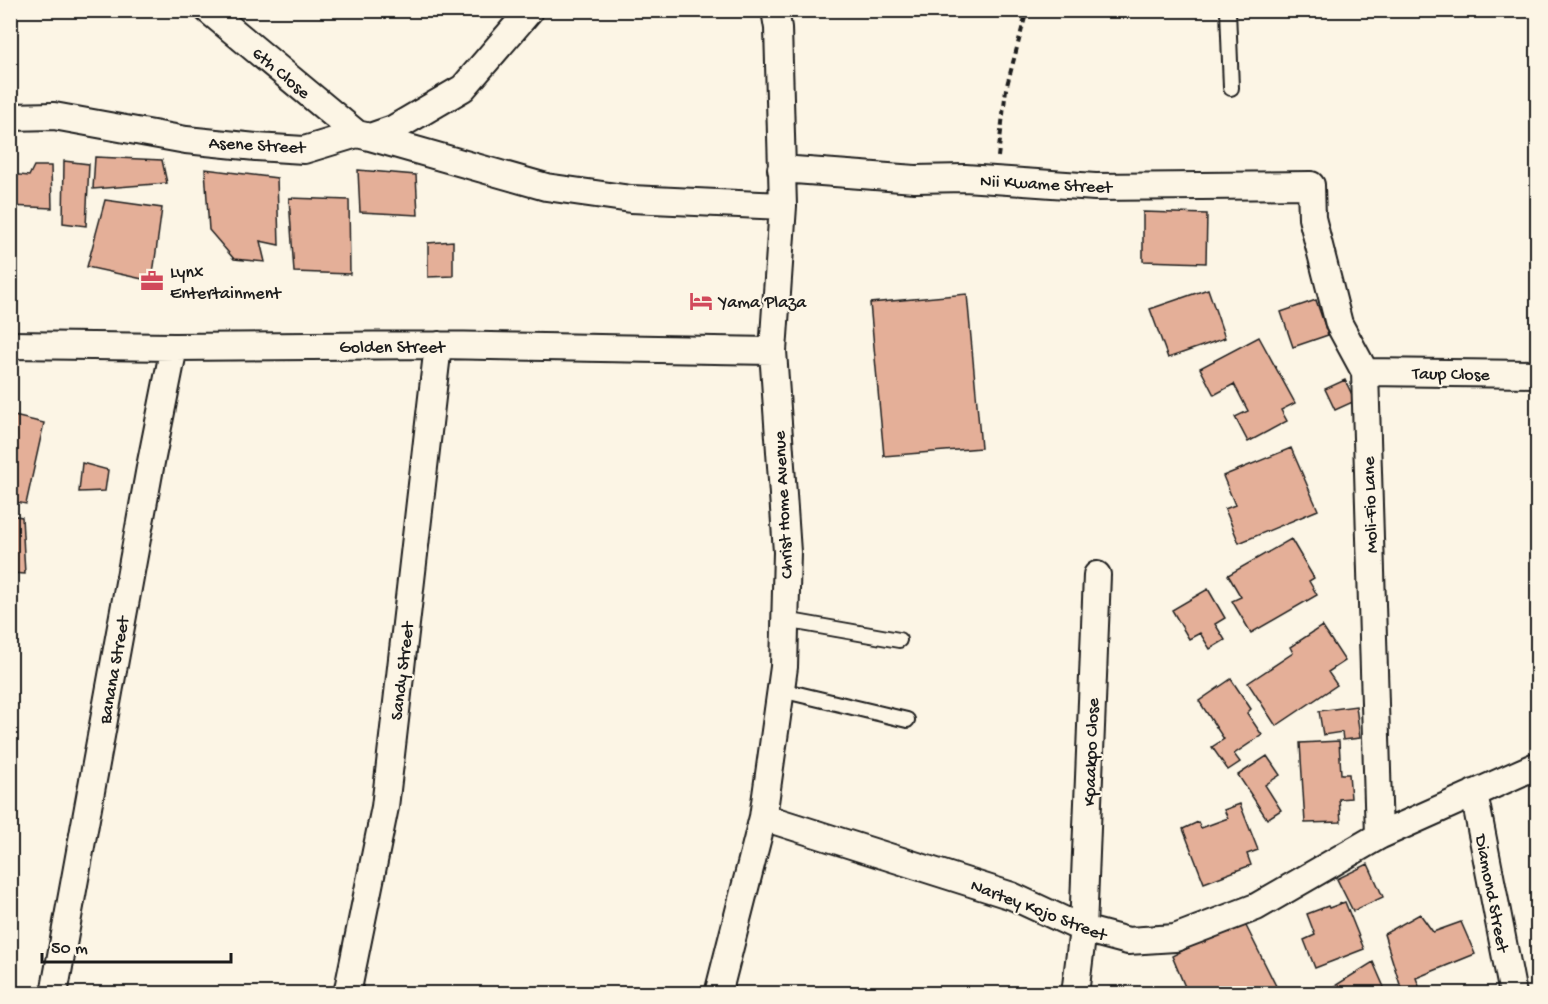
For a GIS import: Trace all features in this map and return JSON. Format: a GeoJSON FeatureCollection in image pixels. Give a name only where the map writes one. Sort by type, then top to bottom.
{"type":"FeatureCollection","features":[{"type":"Feature","properties":{"kind":"street","name":"6th Close"},"geometry":{"type":"LineString","coordinates":[[208,10],[363,136]]}},
{"type":"Feature","properties":{"kind":"street","name":"Asene Street"},"geometry":{"type":"LineString","coordinates":[[10,117],[54,116],[186,140],[304,150],[393,129],[463,88],[530,10]]}},
{"type":"Feature","properties":{"kind":"street","name":"Christ Home Avenue"},"geometry":{"type":"LineString","coordinates":[[718,993],[763,817],[784,667],[787,552],[774,351],[783,206],[778,28],[775,10]]}},
{"type":"Feature","properties":{"kind":"street"},"geometry":{"type":"LineString","coordinates":[[363,136],[546,187],[631,199],[783,206]]}},
{"type":"Feature","properties":{"kind":"street","name":"Nii Kwame Street"},"geometry":{"type":"LineString","coordinates":[[781,169],[915,179],[965,178],[1095,187],[1311,185]]}},
{"type":"Feature","properties":{"kind":"street","name":"Moli-Fio Lane"},"geometry":{"type":"LineString","coordinates":[[1311,185],[1312,218],[1339,324],[1365,372],[1379,836]]}},
{"type":"Feature","properties":{"kind":"street","name":"Golden Street"},"geometry":{"type":"LineString","coordinates":[[10,345],[174,347],[438,345],[774,351]]}},
{"type":"Feature","properties":{"kind":"street","name":"Sandy Street"},"geometry":{"type":"LineString","coordinates":[[347,993],[385,807],[438,345]]}},
{"type":"Feature","properties":{"kind":"street","name":"Banana Street"},"geometry":{"type":"LineString","coordinates":[[54,993],[150,462],[174,347]]}},
{"type":"Feature","properties":{"kind":"street","name":"Taup Close"},"geometry":{"type":"LineString","coordinates":[[1365,372],[1538,374]]}},
{"type":"Feature","properties":{"kind":"street","name":"Kpaakpo Close"},"geometry":{"type":"LineString","coordinates":[[1075,993],[1083,929],[1096,575]]}},
{"type":"Feature","properties":{"kind":"street","name":"Nartey Kojo Street"},"geometry":{"type":"LineString","coordinates":[[763,817],[1012,896],[1083,929],[1128,941],[1175,938],[1256,907],[1379,836],[1538,765]]}},
{"type":"Feature","properties":{"kind":"street","name":"Diamond Street"},"geometry":{"type":"LineString","coordinates":[[1473,793],[1513,993]]}},
{"type":"Feature","properties":{"kind":"lane"},"geometry":{"type":"LineString","coordinates":[[1228,10],[1231,88]]}},
{"type":"Feature","properties":{"kind":"lane"},"geometry":{"type":"LineString","coordinates":[[785,620],[899,640]]}},
{"type":"Feature","properties":{"kind":"lane"},"geometry":{"type":"LineString","coordinates":[[781,690],[907,720]]}},
{"type":"Feature","properties":{"kind":"path"},"geometry":{"type":"LineString","coordinates":[[995,181],[1006,89],[1027,10]]}},
{"type":"Feature","properties":{"kind":"building"},"geometry":{"type":"Polygon","coordinates":[[[95,157],[162,160],[167,183],[93,189],[95,157]]]}},
{"type":"Feature","properties":{"kind":"building"},"geometry":{"type":"Polygon","coordinates":[[[64,161],[89,164],[86,226],[63,223],[64,161]]]}},
{"type":"Feature","properties":{"kind":"building"},"geometry":{"type":"Polygon","coordinates":[[[34,166],[51,166],[52,208],[10,206],[10,174],[29,176],[34,166]]]}},
{"type":"Feature","properties":{"kind":"building"},"geometry":{"type":"Polygon","coordinates":[[[205,169],[277,178],[279,245],[260,241],[265,262],[234,259],[209,230],[205,169]]]}},
{"type":"Feature","properties":{"kind":"building"},"geometry":{"type":"Polygon","coordinates":[[[358,170],[416,175],[418,215],[360,212],[358,170]]]}},
{"type":"Feature","properties":{"kind":"building"},"geometry":{"type":"Polygon","coordinates":[[[289,198],[349,200],[350,274],[294,272],[289,198]]]}},
{"type":"Feature","properties":{"kind":"building"},"geometry":{"type":"Polygon","coordinates":[[[105,200],[162,208],[152,281],[87,267],[105,200]]]}},
{"type":"Feature","properties":{"kind":"building"},"geometry":{"type":"Polygon","coordinates":[[[1143,212],[1207,214],[1206,263],[1143,261],[1143,212]]]}},
{"type":"Feature","properties":{"kind":"building"},"geometry":{"type":"Polygon","coordinates":[[[453,241],[453,276],[428,277],[428,243],[453,241]]]}},
{"type":"Feature","properties":{"kind":"building"},"geometry":{"type":"Polygon","coordinates":[[[1208,289],[1225,338],[1168,358],[1150,309],[1208,289]]]}},
{"type":"Feature","properties":{"kind":"building"},"geometry":{"type":"Polygon","coordinates":[[[967,294],[981,448],[884,456],[870,303],[967,294]]]}},
{"type":"Feature","properties":{"kind":"building"},"geometry":{"type":"Polygon","coordinates":[[[1316,300],[1328,335],[1293,347],[1281,312],[1316,300]]]}},
{"type":"Feature","properties":{"kind":"building"},"geometry":{"type":"Polygon","coordinates":[[[1259,337],[1295,403],[1281,410],[1287,421],[1248,442],[1235,417],[1248,411],[1234,384],[1214,395],[1200,368],[1259,337]]]}},
{"type":"Feature","properties":{"kind":"building"},"geometry":{"type":"Polygon","coordinates":[[[1345,380],[1355,401],[1335,410],[1325,389],[1345,380]]]}},
{"type":"Feature","properties":{"kind":"building"},"geometry":{"type":"Polygon","coordinates":[[[10,415],[44,423],[26,504],[10,501],[10,415]]]}},
{"type":"Feature","properties":{"kind":"building"},"geometry":{"type":"Polygon","coordinates":[[[1291,448],[1318,510],[1239,543],[1225,509],[1235,505],[1223,476],[1291,448]]]}},
{"type":"Feature","properties":{"kind":"building"},"geometry":{"type":"Polygon","coordinates":[[[82,463],[108,470],[105,491],[79,492],[82,463]]]}},
{"type":"Feature","properties":{"kind":"building"},"geometry":{"type":"Polygon","coordinates":[[[10,515],[22,517],[25,574],[10,573],[10,515]]]}},
{"type":"Feature","properties":{"kind":"building"},"geometry":{"type":"Polygon","coordinates":[[[1291,539],[1314,578],[1309,581],[1317,595],[1251,633],[1232,601],[1241,597],[1228,575],[1291,539]]]}},
{"type":"Feature","properties":{"kind":"building"},"geometry":{"type":"Polygon","coordinates":[[[1208,589],[1225,618],[1215,624],[1225,640],[1210,649],[1200,633],[1189,639],[1172,610],[1208,589]]]}},
{"type":"Feature","properties":{"kind":"building"},"geometry":{"type":"Polygon","coordinates":[[[1322,626],[1345,661],[1328,672],[1337,685],[1276,726],[1248,683],[1293,653],[1290,647],[1322,626]]]}},
{"type":"Feature","properties":{"kind":"building"},"geometry":{"type":"Polygon","coordinates":[[[1231,679],[1251,709],[1247,713],[1262,735],[1234,754],[1240,762],[1228,770],[1212,747],[1224,739],[1199,701],[1231,679]]]}},
{"type":"Feature","properties":{"kind":"building"},"geometry":{"type":"Polygon","coordinates":[[[1356,706],[1360,738],[1343,740],[1342,732],[1323,735],[1319,711],[1356,706]]]}},
{"type":"Feature","properties":{"kind":"building"},"geometry":{"type":"Polygon","coordinates":[[[1339,741],[1341,774],[1349,774],[1351,798],[1339,799],[1341,822],[1305,823],[1300,743],[1339,741]]]}},
{"type":"Feature","properties":{"kind":"building"},"geometry":{"type":"Polygon","coordinates":[[[1267,756],[1280,775],[1265,785],[1281,810],[1267,819],[1238,775],[1267,756]]]}},
{"type":"Feature","properties":{"kind":"building"},"geometry":{"type":"Polygon","coordinates":[[[1240,804],[1258,850],[1247,854],[1251,865],[1204,883],[1183,829],[1198,822],[1201,828],[1228,818],[1224,810],[1240,804]]]}},
{"type":"Feature","properties":{"kind":"building"},"geometry":{"type":"Polygon","coordinates":[[[1368,864],[1383,897],[1353,911],[1337,879],[1368,864]]]}},
{"type":"Feature","properties":{"kind":"building"},"geometry":{"type":"Polygon","coordinates":[[[1345,902],[1364,949],[1315,968],[1304,940],[1315,935],[1307,914],[1345,902]]]}},
{"type":"Feature","properties":{"kind":"building"},"geometry":{"type":"Polygon","coordinates":[[[1420,914],[1433,932],[1461,922],[1475,954],[1416,978],[1422,994],[1403,994],[1384,934],[1420,914]]]}},
{"type":"Feature","properties":{"kind":"building"},"geometry":{"type":"Polygon","coordinates":[[[1243,920],[1276,986],[1261,994],[1188,994],[1172,956],[1243,920]]]}},
{"type":"Feature","properties":{"kind":"building"},"geometry":{"type":"Polygon","coordinates":[[[1373,962],[1387,994],[1322,994],[1373,962]]]}},
{"type":"Feature","properties":{"kind":"place","name":"Lynx Entertainment"},"geometry":{"type":"Point","coordinates":[152,281]}},
{"type":"Feature","properties":{"kind":"place","name":"Yama Plaza"},"geometry":{"type":"Point","coordinates":[701,301]}}]}
